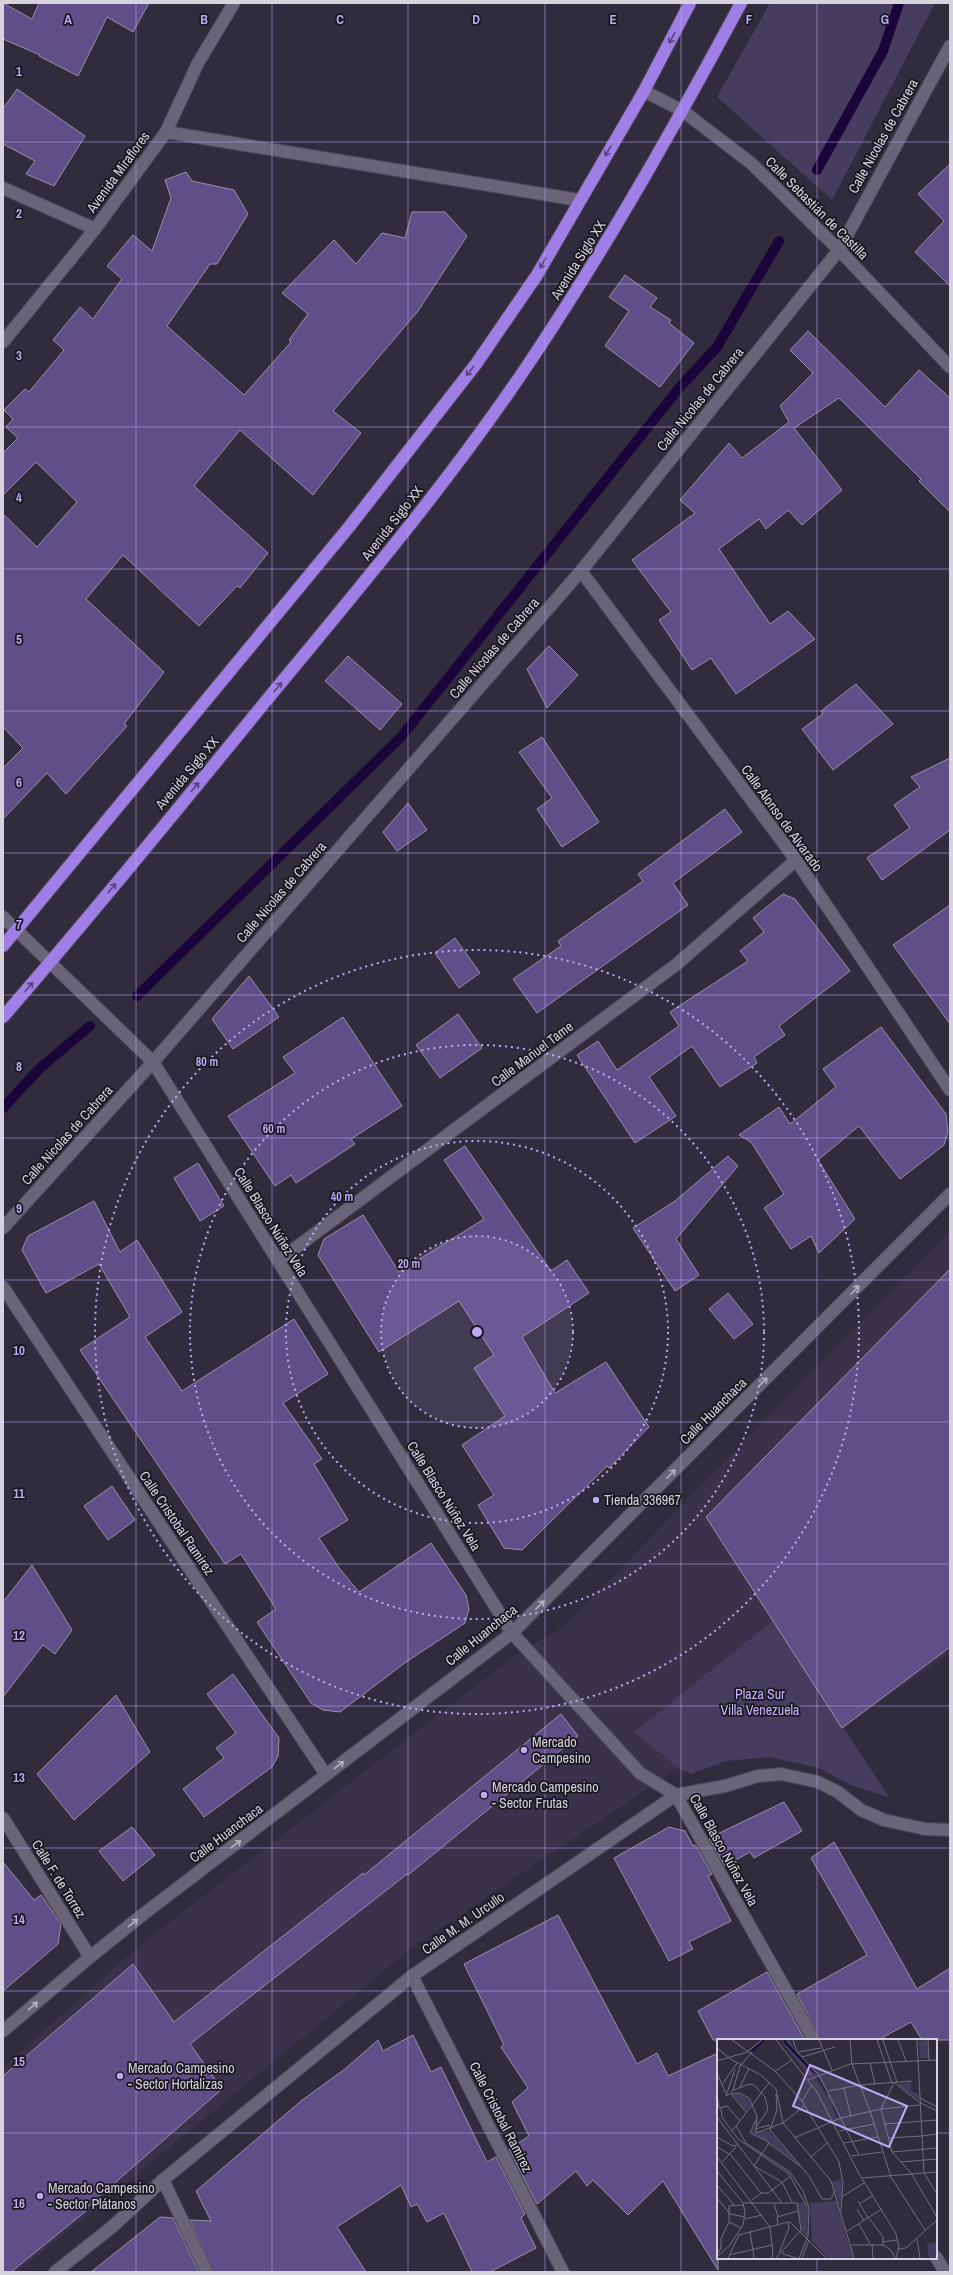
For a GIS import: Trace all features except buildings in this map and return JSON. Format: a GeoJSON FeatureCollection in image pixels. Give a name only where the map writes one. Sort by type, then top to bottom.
{"type":"FeatureCollection","features":[{"type":"Feature","properties":{"kind":"highway","name":"Avenida Siglo XX"},"geometry":{"type":"LineString","coordinates":[[3,946],[349,527],[461,383],[537,275],[579,200],[644,91],[690,3]]}},
{"type":"Feature","properties":{"kind":"highway","name":"Avenida Siglo XX"},"geometry":{"type":"LineString","coordinates":[[3,1017],[51,962],[360,587],[460,460],[532,360],[618,225],[683,111],[741,3]]}},
{"type":"Feature","properties":{"kind":"street","name":"Avenida Miraflores"},"geometry":{"type":"LineString","coordinates":[[3,342],[95,229],[166,132],[198,63],[234,3]]}},
{"type":"Feature","properties":{"kind":"street","name":"Calle Nicolas de Cabrera"},"geometry":{"type":"LineString","coordinates":[[3,1228],[153,1062],[581,571],[839,250],[950,46]]}},
{"type":"Feature","properties":{"kind":"street","name":"Calle Sebastián de Castilla"},"geometry":{"type":"LineString","coordinates":[[644,91],[683,111],[752,164],[839,250],[950,367]]}},
{"type":"Feature","properties":{"kind":"street"},"geometry":{"type":"LineString","coordinates":[[166,132],[579,200]]}},
{"type":"Feature","properties":{"kind":"street"},"geometry":{"type":"LineString","coordinates":[[3,188],[95,229]]}},
{"type":"Feature","properties":{"kind":"street","name":"Calle Alonso de Alvarado"},"geometry":{"type":"LineString","coordinates":[[581,571],[796,860],[950,1090]]}},
{"type":"Feature","properties":{"kind":"street","name":"Calle Manuel Tame"},"geometry":{"type":"LineString","coordinates":[[278,1261],[677,964],[796,860]]}},
{"type":"Feature","properties":{"kind":"street","name":"Calle Blasco Núñez Vela"},"geometry":{"type":"LineString","coordinates":[[3,917],[153,1062],[512,1633],[640,1773],[676,1795],[813,2039]]}},
{"type":"Feature","properties":{"kind":"street","name":"Calle Huanchaca"},"geometry":{"type":"LineString","coordinates":[[3,2031],[90,1957],[512,1633],[950,1194]]}},
{"type":"Feature","properties":{"kind":"street","name":"Calle Cristobal Ramirez"},"geometry":{"type":"LineString","coordinates":[[3,1287],[326,1775]]}},
{"type":"Feature","properties":{"kind":"street","name":"Calle M. M. Urcullo"},"geometry":{"type":"LineString","coordinates":[[55,2272],[112,2227],[163,2180],[412,1976],[676,1795],[725,1786],[758,1776],[781,1774],[818,1782],[838,1792],[861,1810],[884,1820],[925,1828],[950,1830]]}},
{"type":"Feature","properties":{"kind":"street","name":"Calle F. de Torrez"},"geometry":{"type":"LineString","coordinates":[[3,1818],[90,1957]]}},
{"type":"Feature","properties":{"kind":"street","name":"Calle Cristobal Ramirez"},"geometry":{"type":"LineString","coordinates":[[412,1976],[563,2272]]}},
{"type":"Feature","properties":{"kind":"street"},"geometry":{"type":"LineString","coordinates":[[163,2180],[207,2272]]}},
{"type":"Feature","properties":{"kind":"street"},"geometry":{"type":"LineString","coordinates":[[937,2259],[945,2272]]}},
{"type":"Feature","properties":{"kind":"shaded area","name":"Mercado Campesino"},"geometry":{"type":"Polygon","coordinates":[[[950,1231],[950,1653],[842,1728],[773,1622],[634,1732],[678,1768],[413,1947],[18,2272],[3,2272],[3,2067],[139,1946],[518,1653],[560,1630],[950,1231]]]}},
{"type":"Feature","properties":{"kind":"green space"},"geometry":{"type":"Polygon","coordinates":[[[770,3],[935,3],[832,200],[717,97],[770,3]]]}},
{"type":"Feature","properties":{"kind":"green space","name":"Plaza Sur Villa Venezuela"},"geometry":{"type":"Polygon","coordinates":[[[773,1621],[889,1797],[851,1785],[819,1768],[769,1757],[726,1761],[691,1774],[678,1768],[634,1732],[773,1621]]]}},
{"type":"Feature","properties":{"kind":"waterway"},"geometry":{"type":"LineString","coordinates":[[817,170],[883,51],[899,3]]}},
{"type":"Feature","properties":{"kind":"waterway"},"geometry":{"type":"LineString","coordinates":[[137,996],[401,737],[679,388],[717,347],[779,241]]}},
{"type":"Feature","properties":{"kind":"waterway"},"geometry":{"type":"LineString","coordinates":[[3,1108],[40,1068],[90,1026]]}},
{"type":"Feature","properties":{"kind":"place","name":"Tienda 336967"},"geometry":{"type":"Point","coordinates":[596,1500]}},
{"type":"Feature","properties":{"kind":"place","name":"Mercado Campesino"},"geometry":{"type":"Point","coordinates":[524,1750]}},
{"type":"Feature","properties":{"kind":"place","name":"Mercado Campesino - Sector Frutas"},"geometry":{"type":"Point","coordinates":[484,1795]}},
{"type":"Feature","properties":{"kind":"place","name":"Mercado Campesino - Sector Hortalizas"},"geometry":{"type":"Point","coordinates":[120,2076]}},
{"type":"Feature","properties":{"kind":"place","name":"Mercado Campesino - Sector Plátanos"},"geometry":{"type":"Point","coordinates":[40,2196]}}]}
